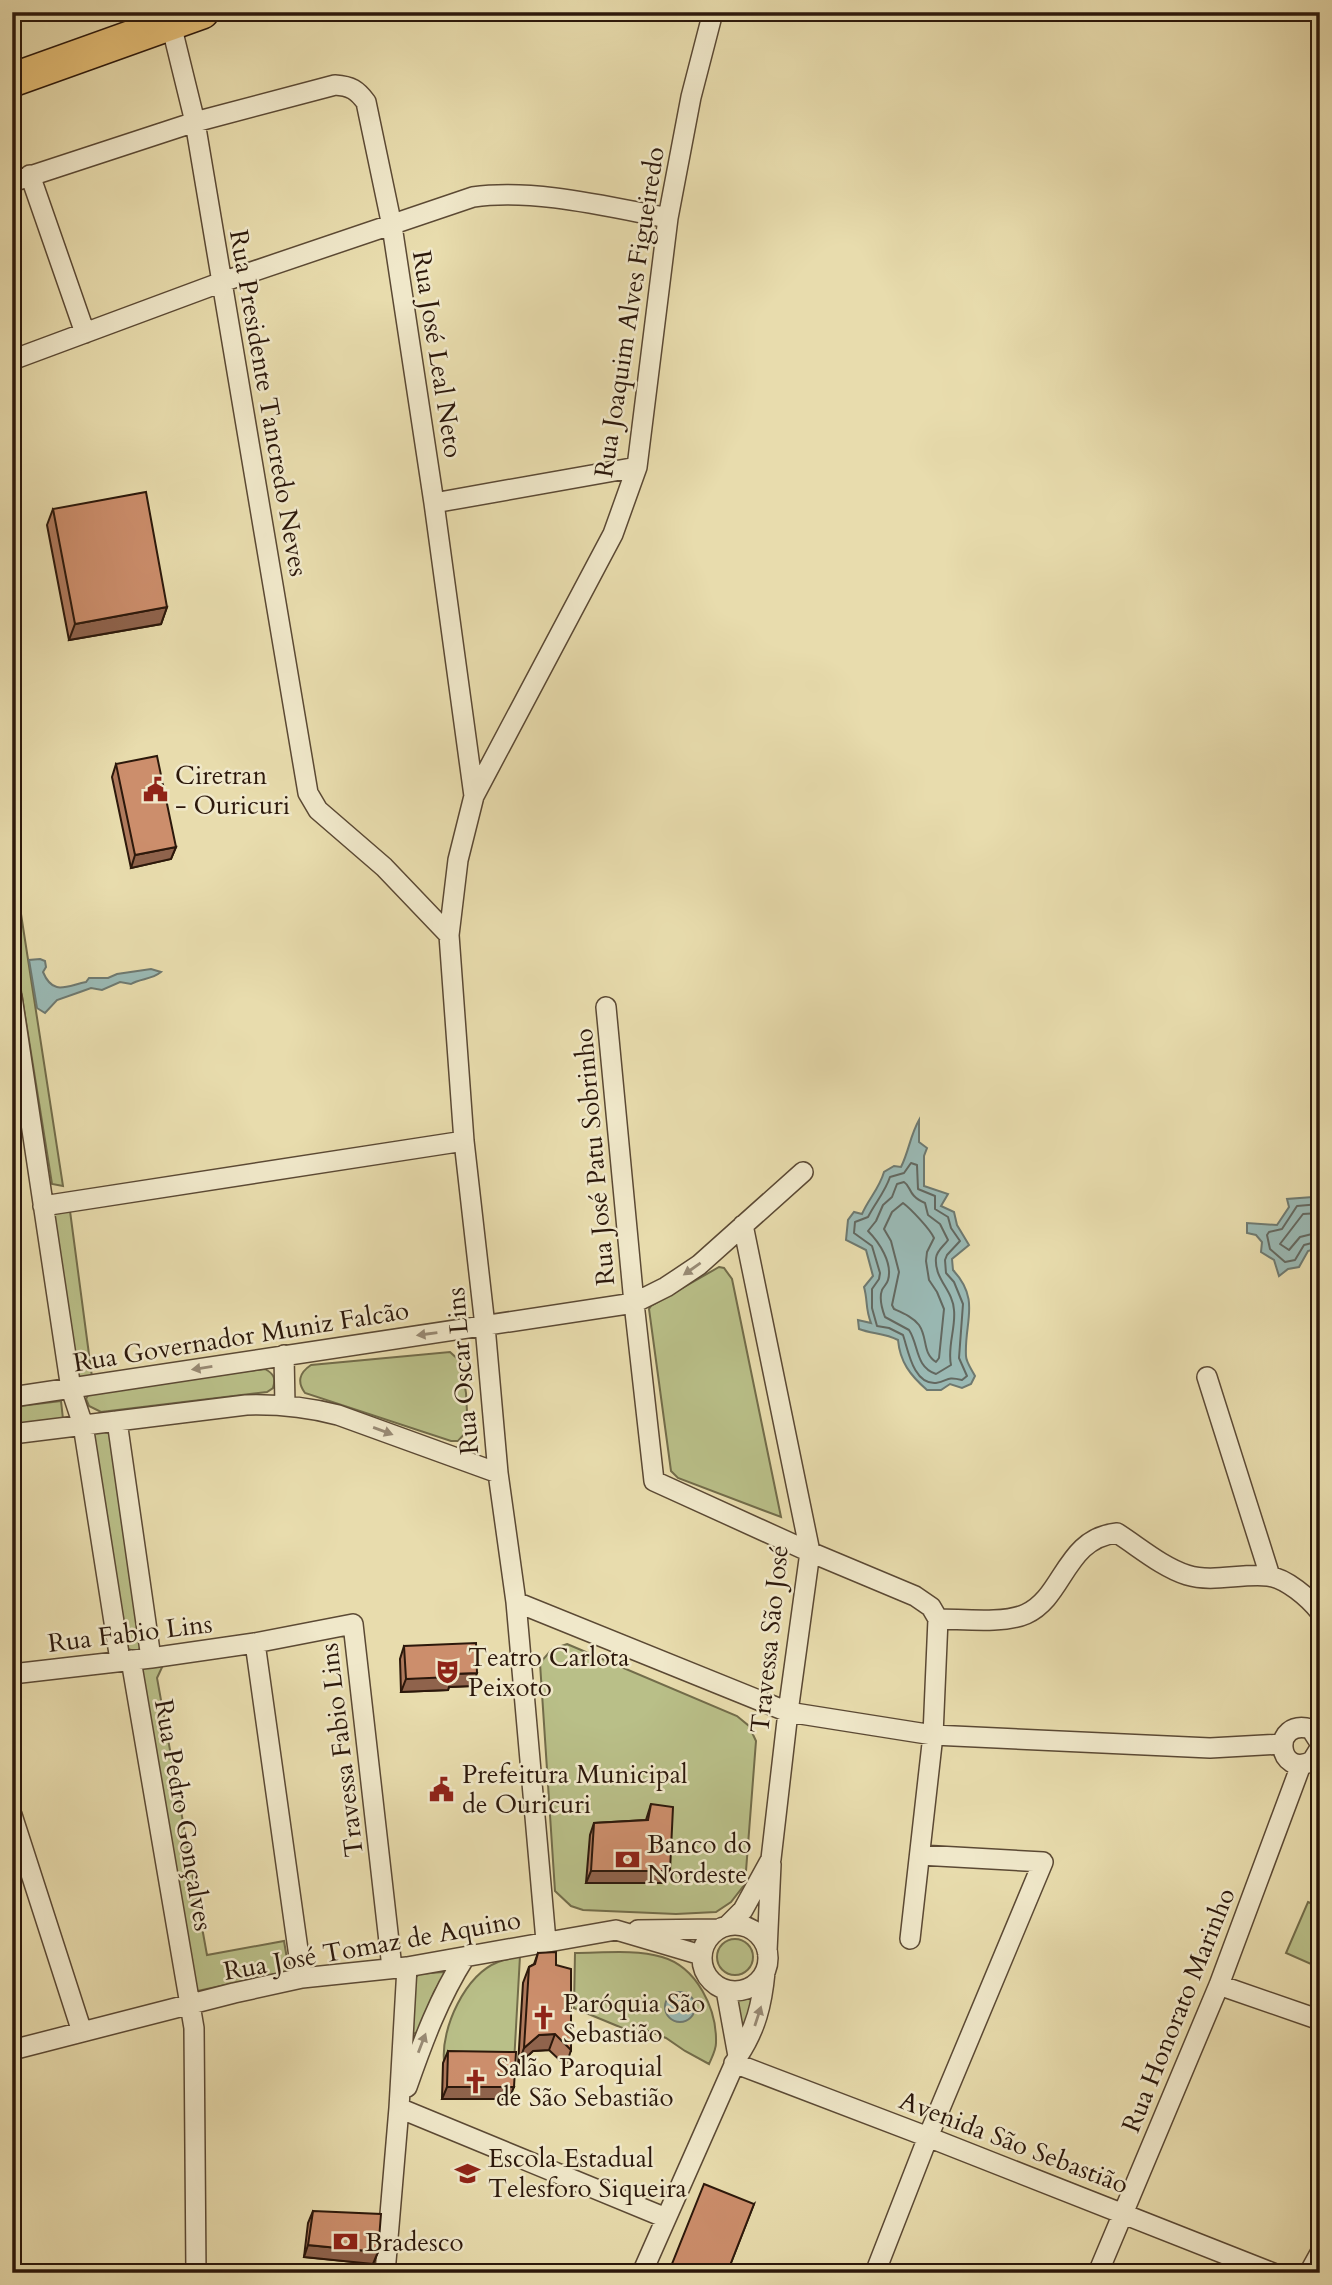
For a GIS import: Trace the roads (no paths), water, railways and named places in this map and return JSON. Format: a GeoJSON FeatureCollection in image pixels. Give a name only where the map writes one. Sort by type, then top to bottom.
{"type":"FeatureCollection","features":[{"type":"Feature","properties":{"kind":"highway"},"geometry":{"type":"LineString","coordinates":[[12,79],[180,16]]}},
{"type":"Feature","properties":{"kind":"street","name":"Rua Joaquim Alves Figueiredo"},"geometry":{"type":"LineString","coordinates":[[474,796],[613,534],[637,467],[668,218],[691,97],[713,12]]}},
{"type":"Feature","properties":{"kind":"street","name":"Rua Presidente Tancredo Neves"},"geometry":{"type":"LineString","coordinates":[[180,16],[195,122],[308,793],[318,810],[384,867],[449,935]]}},
{"type":"Feature","properties":{"kind":"street","name":"Rua José Leal Neto"},"geometry":{"type":"LineString","coordinates":[[195,122],[335,85],[349,86],[358,92],[366,103],[392,226],[434,503],[474,796]]}},
{"type":"Feature","properties":{"kind":"street"},"geometry":{"type":"LineString","coordinates":[[85,333],[21,178],[195,122]]}},
{"type":"Feature","properties":{"kind":"street"},"geometry":{"type":"LineString","coordinates":[[12,360],[222,282],[473,197],[502,195],[585,203],[668,218]]}},
{"type":"Feature","properties":{"kind":"street"},"geometry":{"type":"LineString","coordinates":[[434,503],[637,467]]}},
{"type":"Feature","properties":{"kind":"street","name":"Rua Oscar Lins"},"geometry":{"type":"LineString","coordinates":[[474,796],[458,860],[449,935],[464,1141],[498,1473],[516,1602],[546,1941]]}},
{"type":"Feature","properties":{"kind":"street","name":"Rua Pedro Gonçalves"},"geometry":{"type":"LineString","coordinates":[[12,997],[71,1389],[83,1425],[191,2005],[194,2028],[196,2273]]}},
{"type":"Feature","properties":{"kind":"street","name":"Rua José Patu Sobrinho"},"geometry":{"type":"LineString","coordinates":[[606,1007],[654,1481],[810,1552]]}},
{"type":"Feature","properties":{"kind":"street"},"geometry":{"type":"LineString","coordinates":[[43,1206],[464,1141]]}},
{"type":"Feature","properties":{"kind":"street","name":"Rua Governador Muniz Falcão"},"geometry":{"type":"LineString","coordinates":[[12,1397],[634,1303],[666,1287],[699,1265],[803,1172]]}},
{"type":"Feature","properties":{"kind":"street","name":"Travessa São José"},"geometry":{"type":"LineString","coordinates":[[723,1927],[743,1910],[771,1859],[810,1552],[743,1225]]}},
{"type":"Feature","properties":{"kind":"street"},"geometry":{"type":"LineString","coordinates":[[284,1355],[285,1405]]}},
{"type":"Feature","properties":{"kind":"street"},"geometry":{"type":"LineString","coordinates":[[1207,1377],[1270,1576]]}},
{"type":"Feature","properties":{"kind":"street"},"geometry":{"type":"LineString","coordinates":[[12,1434],[246,1405],[285,1405],[318,1409],[498,1473]]}},
{"type":"Feature","properties":{"kind":"street"},"geometry":{"type":"LineString","coordinates":[[117,1421],[151,1658]]}},
{"type":"Feature","properties":{"kind":"street"},"geometry":{"type":"LineString","coordinates":[[938,1619],[1024,1615],[1044,1598],[1089,1542],[1106,1534],[1118,1533],[1187,1575],[1226,1578],[1270,1576],[1303,1595],[1320,1612]]}},
{"type":"Feature","properties":{"kind":"street"},"geometry":{"type":"LineString","coordinates":[[810,1552],[915,1597],[931,1607],[938,1619],[933,1735],[910,1939]]}},
{"type":"Feature","properties":{"kind":"street"},"geometry":{"type":"LineString","coordinates":[[516,1602],[788,1712],[933,1735],[1210,1748],[1282,1744]]}},
{"type":"Feature","properties":{"kind":"street","name":"Travessa Fabio Lins"},"geometry":{"type":"LineString","coordinates":[[255,1643],[353,1624],[400,1968]]}},
{"type":"Feature","properties":{"kind":"street"},"geometry":{"type":"LineString","coordinates":[[255,1643],[302,1978]]}},
{"type":"Feature","properties":{"kind":"street","name":"Rua Fabio Lins"},"geometry":{"type":"LineString","coordinates":[[12,1674],[255,1643]]}},
{"type":"Feature","properties":{"kind":"street"},"geometry":{"type":"LineString","coordinates":[[1305,1728],[1319,1739],[1312,1761],[1301,1765],[1285,1756],[1282,1744],[1293,1729],[1305,1728]]}},
{"type":"Feature","properties":{"kind":"street","name":"Rua Honorato Marinho"},"geometry":{"type":"LineString","coordinates":[[1098,2273],[1219,1985],[1301,1765]]}},
{"type":"Feature","properties":{"kind":"street"},"geometry":{"type":"LineString","coordinates":[[12,1815],[82,2032]]}},
{"type":"Feature","properties":{"kind":"street"},"geometry":{"type":"LineString","coordinates":[[875,2273],[1042,1862],[920,1855]]}},
{"type":"Feature","properties":{"kind":"street"},"geometry":{"type":"LineString","coordinates":[[642,2273],[736,2059],[757,2019],[768,1962],[771,1859]]}},
{"type":"Feature","properties":{"kind":"street"},"geometry":{"type":"LineString","coordinates":[[723,1927],[704,1945],[701,1955],[702,1966],[715,1985],[737,1991],[748,1988],[765,1972]]}},
{"type":"Feature","properties":{"kind":"street"},"geometry":{"type":"LineString","coordinates":[[616,1930],[749,1927],[764,1941],[767,1951]]}},
{"type":"Feature","properties":{"kind":"street","name":"Rua José Tomaz de Aquino"},"geometry":{"type":"LineString","coordinates":[[12,2050],[302,1978],[400,1968],[616,1930],[701,1955]]}},
{"type":"Feature","properties":{"kind":"street"},"geometry":{"type":"LineString","coordinates":[[400,2108],[434,2013],[465,1957]]}},
{"type":"Feature","properties":{"kind":"street"},"geometry":{"type":"LineString","coordinates":[[385,2273],[400,2108],[400,1968]]}},
{"type":"Feature","properties":{"kind":"street"},"geometry":{"type":"LineString","coordinates":[[1219,1985],[1320,2020]]}},
{"type":"Feature","properties":{"kind":"street"},"geometry":{"type":"LineString","coordinates":[[726,1990],[736,2059]]}},
{"type":"Feature","properties":{"kind":"street","name":"Avenida São Sebastião"},"geometry":{"type":"LineString","coordinates":[[736,2059],[1273,2273]]}},
{"type":"Feature","properties":{"kind":"street"},"geometry":{"type":"LineString","coordinates":[[400,2108],[666,2218]]}},
{"type":"Feature","properties":{"kind":"street"},"geometry":{"type":"LineString","coordinates":[[1309,2273],[1320,2253]]}},
{"type":"Feature","properties":{"kind":"street"},"geometry":{"type":"LineString","coordinates":[[1318,2273],[1320,2266]]}},
{"type":"Feature","properties":{"kind":"water"},"geometry":{"type":"Polygon","coordinates":[[[29,960],[45,961],[43,972],[47,979],[56,987],[86,982],[89,978],[108,978],[151,969],[161,972],[131,984],[120,982],[102,990],[91,988],[57,1000],[45,1013],[37,1008],[29,960]]]}},
{"type":"Feature","properties":{"kind":"water"},"geometry":{"type":"Polygon","coordinates":[[[919,1120],[919,1142],[927,1148],[924,1156],[924,1186],[948,1194],[941,1206],[954,1212],[957,1225],[969,1245],[952,1259],[953,1270],[962,1281],[969,1301],[966,1356],[975,1376],[971,1384],[962,1388],[950,1384],[941,1390],[927,1390],[907,1368],[898,1340],[859,1329],[858,1320],[871,1323],[864,1287],[873,1276],[866,1250],[846,1240],[848,1220],[854,1212],[862,1214],[884,1172],[894,1166],[901,1167],[919,1120]]]}},
{"type":"Feature","properties":{"kind":"water"},"geometry":{"type":"Polygon","coordinates":[[[1320,1198],[1320,1247],[1308,1251],[1299,1267],[1288,1269],[1279,1276],[1274,1260],[1261,1252],[1262,1242],[1256,1235],[1247,1233],[1247,1223],[1277,1225],[1289,1207],[1287,1199],[1320,1198]]]}},
{"type":"Feature","properties":{"kind":"water"},"geometry":{"type":"Polygon","coordinates":[[[680,1992],[691,1996],[695,2007],[691,2018],[680,2022],[669,2018],[665,2007],[669,1996],[680,1992]]]}},
{"type":"Feature","properties":{"kind":"place","name":"Ciretran - Ouricuri"},"geometry":{"type":"Point","coordinates":[155,790]}},
{"type":"Feature","properties":{"kind":"place","name":"Teatro Carlota Peixoto"},"geometry":{"type":"Point","coordinates":[448,1672]}},
{"type":"Feature","properties":{"kind":"place","name":"Prefeitura Municipal de Ouricuri"},"geometry":{"type":"Point","coordinates":[442,1789]}},
{"type":"Feature","properties":{"kind":"place","name":"Banco do Nordeste"},"geometry":{"type":"Point","coordinates":[627,1859]}},
{"type":"Feature","properties":{"kind":"place","name":"Paróquia São Sebastião"},"geometry":{"type":"Point","coordinates":[543,2018]}},
{"type":"Feature","properties":{"kind":"place","name":"Salão Paroquial de São Sebastião"},"geometry":{"type":"Point","coordinates":[476,2082]}},
{"type":"Feature","properties":{"kind":"place","name":"Escola Estadual Telesforo Siqueira"},"geometry":{"type":"Point","coordinates":[468,2173]}},
{"type":"Feature","properties":{"kind":"place","name":"Bradesco"},"geometry":{"type":"Point","coordinates":[345,2242]}}]}
